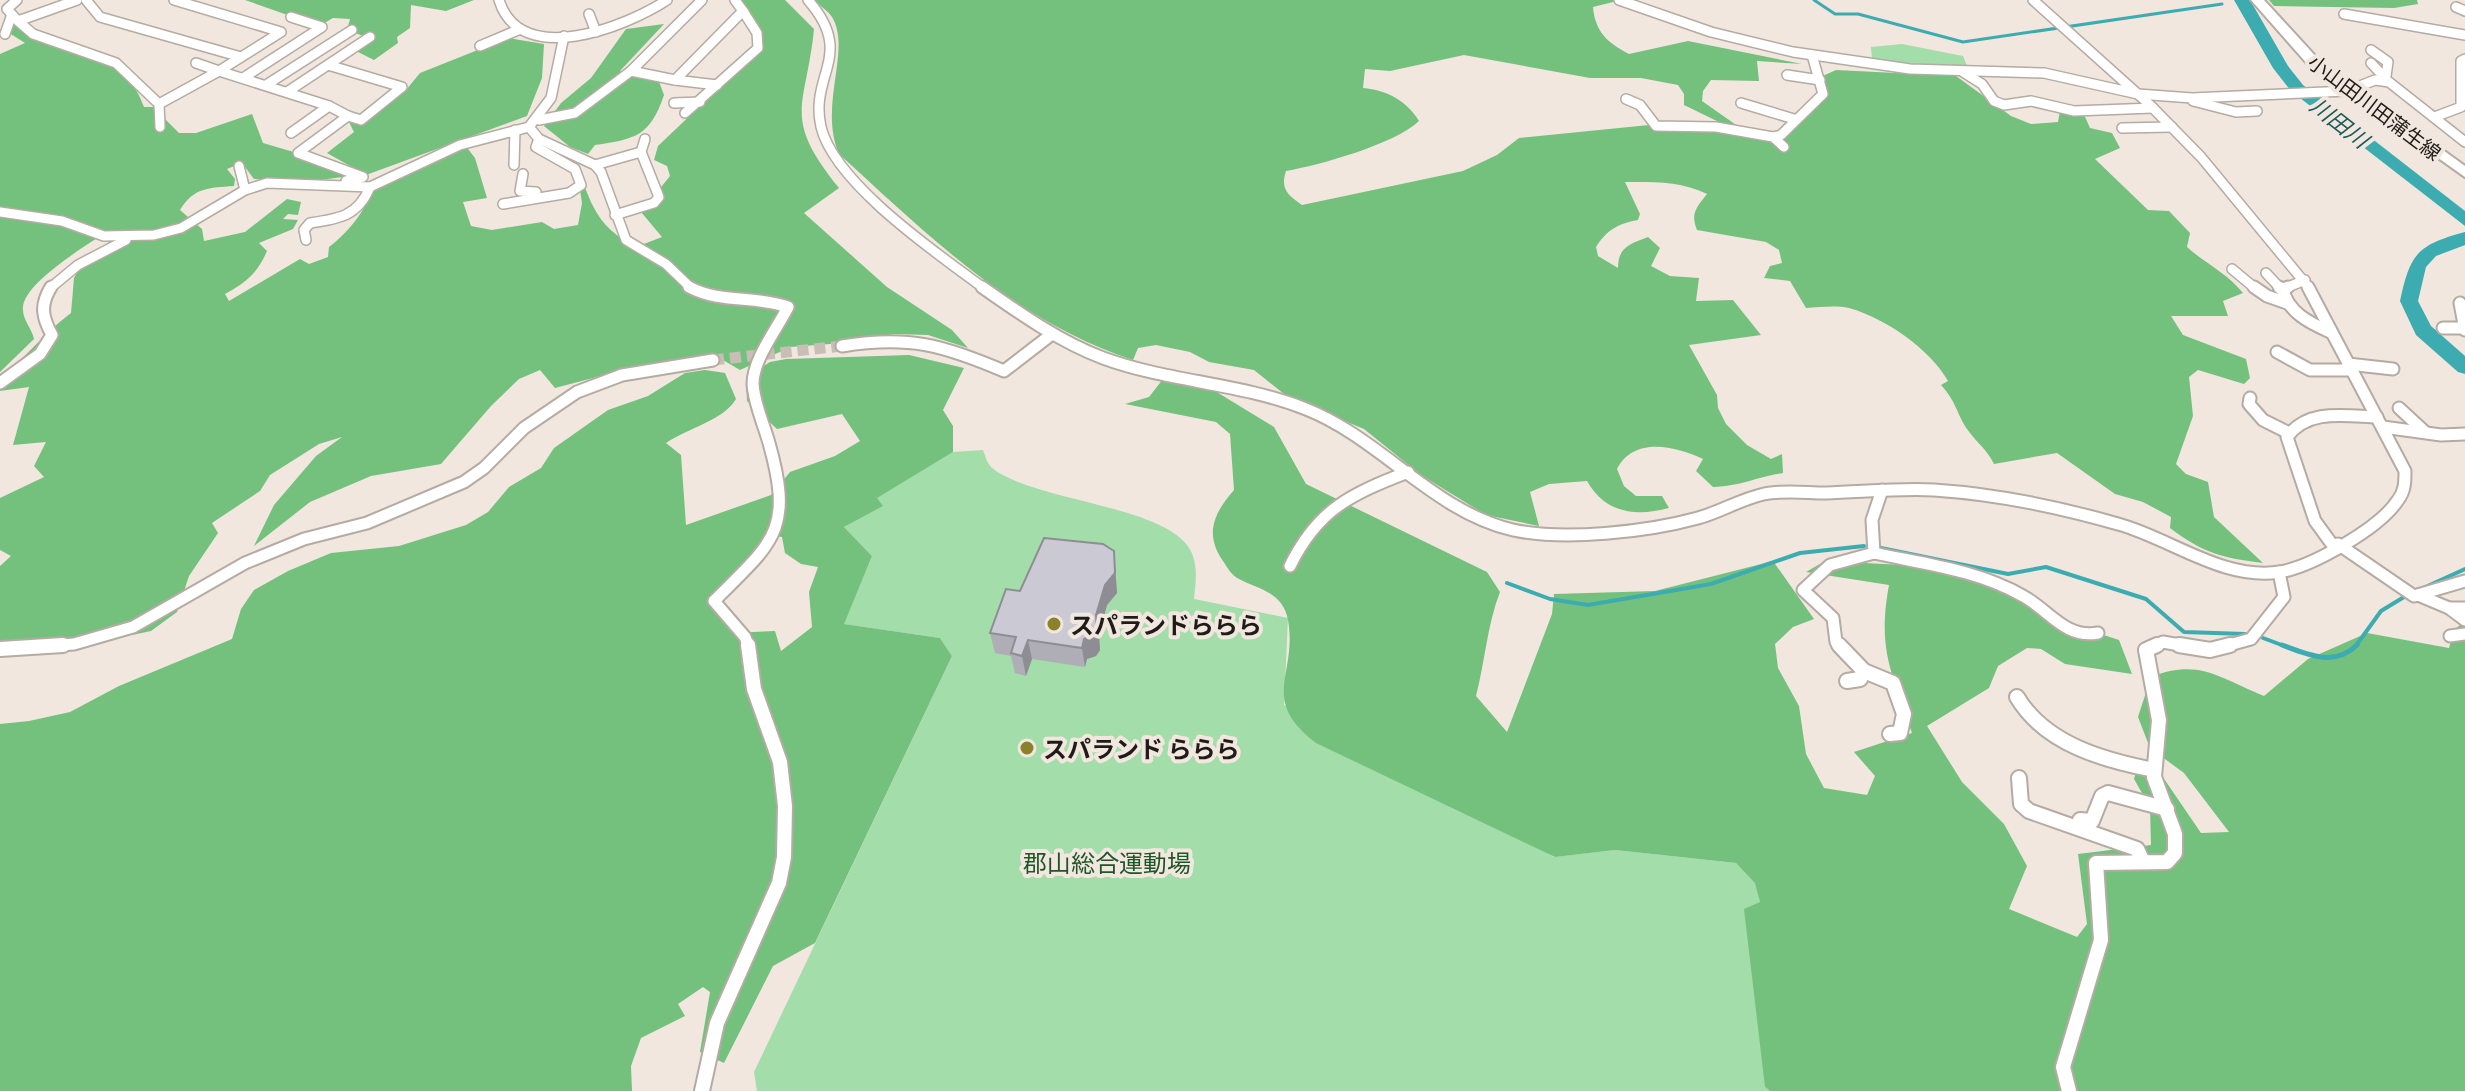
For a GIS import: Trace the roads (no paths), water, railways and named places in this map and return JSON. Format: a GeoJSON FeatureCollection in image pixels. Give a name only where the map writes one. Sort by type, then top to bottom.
{"type":"FeatureCollection","features":[{"type":"Feature","properties":{"kind":"main road","name":"小山田川田蒲生線"},"geometry":{"type":"LineString","coordinates":[[2257,0],[2299,50],[2347,91],[2465,173]]}},
{"type":"Feature","properties":{"kind":"street"},"geometry":{"type":"LineString","coordinates":[[17,0],[7,9],[33,34],[116,63],[159,104],[160,127]]}},
{"type":"Feature","properties":{"kind":"street"},"geometry":{"type":"LineString","coordinates":[[5,34],[14,19],[77,0]]}},
{"type":"Feature","properties":{"kind":"street"},"geometry":{"type":"LineString","coordinates":[[86,0],[100,17],[241,57]]}},
{"type":"Feature","properties":{"kind":"street"},"geometry":{"type":"LineString","coordinates":[[174,0],[281,32]]}},
{"type":"Feature","properties":{"kind":"street"},"geometry":{"type":"LineString","coordinates":[[499,0],[501,17],[518,30],[537,35],[564,36],[596,32],[628,23],[667,0]]}},
{"type":"Feature","properties":{"kind":"street"},"geometry":{"type":"LineString","coordinates":[[0,212],[62,221],[104,236],[129,238],[181,228],[245,190],[267,183],[370,187],[443,151],[529,127],[539,120],[575,113],[631,71],[702,0]]}},
{"type":"Feature","properties":{"kind":"street"},"geometry":{"type":"LineString","coordinates":[[685,113],[758,48],[760,40],[754,25],[735,0]]}},
{"type":"Feature","properties":{"kind":"street"},"geometry":{"type":"LineString","coordinates":[[808,0],[828,22],[832,42],[832,59],[819,118],[823,138],[840,167],[917,235],[991,293],[1052,334],[1095,355],[1305,408],[1334,419],[1482,520],[1514,530],[1564,535],[1697,518],[1765,494],[1882,490],[1991,496],[2120,524],[2211,562],[2245,570],[2279,572],[2300,567],[2372,525],[2397,503],[2405,487],[2405,471],[2305,280],[2243,212],[2229,188],[2172,127],[2033,0]]}},
{"type":"Feature","properties":{"kind":"street"},"geometry":{"type":"LineString","coordinates":[[1619,0],[1711,32],[1812,55],[1910,69],[2044,73],[2138,94],[2183,97],[2347,91],[2351,87],[2385,78]]}},
{"type":"Feature","properties":{"kind":"street"},"geometry":{"type":"LineString","coordinates":[[675,80],[743,11]]}},
{"type":"Feature","properties":{"kind":"street"},"geometry":{"type":"LineString","coordinates":[[589,14],[596,32]]}},
{"type":"Feature","properties":{"kind":"street"},"geometry":{"type":"LineString","coordinates":[[2344,14],[2465,35]]}},
{"type":"Feature","properties":{"kind":"street"},"geometry":{"type":"LineString","coordinates":[[243,78],[322,27],[291,17]]}},
{"type":"Feature","properties":{"kind":"street"},"geometry":{"type":"LineString","coordinates":[[159,104],[302,21]]}},
{"type":"Feature","properties":{"kind":"street"},"geometry":{"type":"LineString","coordinates":[[266,85],[352,30]]}},
{"type":"Feature","properties":{"kind":"street"},"geometry":{"type":"LineString","coordinates":[[480,46],[518,30]]}},
{"type":"Feature","properties":{"kind":"street"},"geometry":{"type":"LineString","coordinates":[[539,120],[562,69],[564,36]]}},
{"type":"Feature","properties":{"kind":"street"},"geometry":{"type":"LineString","coordinates":[[287,92],[370,37]]}},
{"type":"Feature","properties":{"kind":"street"},"geometry":{"type":"LineString","coordinates":[[2371,50],[2388,62],[2385,78]]}},
{"type":"Feature","properties":{"kind":"street"},"geometry":{"type":"LineString","coordinates":[[1626,99],[1640,105],[1656,126],[1716,127],[1773,137],[1781,135],[1823,94],[1812,55]]}},
{"type":"Feature","properties":{"kind":"street"},"geometry":{"type":"LineString","coordinates":[[2437,116],[2461,107],[2461,61],[2465,59]]}},
{"type":"Feature","properties":{"kind":"street"},"geometry":{"type":"LineString","coordinates":[[196,63],[329,106],[361,120],[402,87],[328,65]]}},
{"type":"Feature","properties":{"kind":"street"},"geometry":{"type":"LineString","coordinates":[[2371,63],[2385,78],[2437,116],[2465,142]]}},
{"type":"Feature","properties":{"kind":"street"},"geometry":{"type":"LineString","coordinates":[[631,71],[717,85]]}},
{"type":"Feature","properties":{"kind":"street"},"geometry":{"type":"LineString","coordinates":[[1962,71],[1982,84],[1994,101],[2004,105],[2031,101],[2074,111],[2153,108]]}},
{"type":"Feature","properties":{"kind":"street"},"geometry":{"type":"LineString","coordinates":[[1787,75],[1820,80]]}},
{"type":"Feature","properties":{"kind":"street"},"geometry":{"type":"LineString","coordinates":[[2183,97],[2236,112],[2257,111]]}},
{"type":"Feature","properties":{"kind":"street"},"geometry":{"type":"LineString","coordinates":[[674,103],[700,102]]}},
{"type":"Feature","properties":{"kind":"street"},"geometry":{"type":"LineString","coordinates":[[1741,103],[1794,119]]}},
{"type":"Feature","properties":{"kind":"street"},"geometry":{"type":"LineString","coordinates":[[291,133],[329,106]]}},
{"type":"Feature","properties":{"kind":"street"},"geometry":{"type":"LineString","coordinates":[[298,153],[348,116]]}},
{"type":"Feature","properties":{"kind":"street"},"geometry":{"type":"LineString","coordinates":[[529,127],[539,139],[595,165],[601,172],[626,240],[666,264],[687,286],[710,298],[735,302],[764,299],[784,303],[788,307],[755,370],[753,386],[776,467],[781,519],[763,552],[714,601],[745,637],[751,652],[754,689],[780,762],[785,806],[784,857],[779,883],[717,1023],[702,1091]]}},
{"type":"Feature","properties":{"kind":"street"},"geometry":{"type":"LineString","coordinates":[[2122,128],[2172,127]]}},
{"type":"Feature","properties":{"kind":"street"},"geometry":{"type":"LineString","coordinates":[[514,165],[515,130]]}},
{"type":"Feature","properties":{"kind":"street"},"geometry":{"type":"LineString","coordinates":[[1773,137],[1784,147]]}},
{"type":"Feature","properties":{"kind":"street"},"geometry":{"type":"LineString","coordinates":[[503,204],[569,193],[581,185],[575,169],[536,147],[539,139]]}},
{"type":"Feature","properties":{"kind":"street"},"geometry":{"type":"LineString","coordinates":[[615,215],[654,203],[659,197],[641,152],[645,139]]}},
{"type":"Feature","properties":{"kind":"street"},"geometry":{"type":"LineString","coordinates":[[284,148],[363,177],[357,181],[330,180],[316,185]]}},
{"type":"Feature","properties":{"kind":"street"},"geometry":{"type":"LineString","coordinates":[[595,165],[641,152]]}},
{"type":"Feature","properties":{"kind":"street"},"geometry":{"type":"LineString","coordinates":[[239,166],[245,190]]}},
{"type":"Feature","properties":{"kind":"street"},"geometry":{"type":"LineString","coordinates":[[523,174],[520,191],[525,193],[579,187]]}},
{"type":"Feature","properties":{"kind":"street"},"geometry":{"type":"LineString","coordinates":[[306,240],[304,230],[310,223],[343,220],[353,215],[366,200],[370,187]]}},
{"type":"Feature","properties":{"kind":"street"},"geometry":{"type":"LineString","coordinates":[[0,383],[40,354],[52,335],[41,322],[41,311],[55,279],[66,270],[129,238]]}},
{"type":"Feature","properties":{"kind":"street"},"geometry":{"type":"LineString","coordinates":[[2232,269],[2246,276],[2256,292],[2285,297]]}},
{"type":"Feature","properties":{"kind":"street"},"geometry":{"type":"LineString","coordinates":[[2266,273],[2313,325],[2330,332]]}},
{"type":"Feature","properties":{"kind":"street"},"geometry":{"type":"LineString","coordinates":[[2285,297],[2305,280]]}},
{"type":"Feature","properties":{"kind":"street"},"geometry":{"type":"LineString","coordinates":[[2443,328],[2463,329],[2460,303]]}},
{"type":"Feature","properties":{"kind":"street"},"geometry":{"type":"LineString","coordinates":[[842,346],[885,338],[922,339],[1004,371],[1052,334]]}},
{"type":"Feature","properties":{"kind":"street"},"geometry":{"type":"LineString","coordinates":[[2277,352],[2310,370],[2349,367],[2393,369]]}},
{"type":"Feature","properties":{"kind":"street"},"geometry":{"type":"LineString","coordinates":[[0,649],[74,644],[133,627],[245,563],[304,539],[367,523],[464,482],[484,468],[524,428],[577,392],[622,375],[713,360]]}},
{"type":"Feature","properties":{"kind":"street"},"geometry":{"type":"LineString","coordinates":[[2250,398],[2249,404],[2263,420],[2289,433]]}},
{"type":"Feature","properties":{"kind":"street"},"geometry":{"type":"LineString","coordinates":[[2399,408],[2425,432]]}},
{"type":"Feature","properties":{"kind":"street"},"geometry":{"type":"LineString","coordinates":[[2465,434],[2425,432],[2380,422],[2310,418],[2287,437],[2300,480],[2312,503],[2315,521],[2336,546],[2414,596],[2465,581]]}},
{"type":"Feature","properties":{"kind":"street"},"geometry":{"type":"LineString","coordinates":[[1290,566],[1302,538],[1319,520],[1357,492],[1408,472]]}},
{"type":"Feature","properties":{"kind":"street"},"geometry":{"type":"LineString","coordinates":[[1874,553],[1872,520],[1882,490]]}},
{"type":"Feature","properties":{"kind":"street"},"geometry":{"type":"LineString","coordinates":[[1890,734],[1900,733],[1905,723],[1893,683],[1864,671],[1836,642],[1833,618],[1803,590],[1830,565],[1874,553],[1958,570],[2020,594],[2040,606],[2062,627],[2075,632],[2098,633]]}},
{"type":"Feature","properties":{"kind":"street"},"geometry":{"type":"LineString","coordinates":[[2069,1091],[2063,1067],[2101,940],[2096,863],[2167,862],[2175,853],[2175,834],[2154,770],[2159,720],[2146,650],[2163,642],[2210,650],[2251,639],[2284,597],[2279,572]]}},
{"type":"Feature","properties":{"kind":"street"},"geometry":{"type":"LineString","coordinates":[[2418,595],[2449,608],[2465,620]]}},
{"type":"Feature","properties":{"kind":"street"},"geometry":{"type":"LineString","coordinates":[[2449,608],[2465,608]]}},
{"type":"Feature","properties":{"kind":"street"},"geometry":{"type":"LineString","coordinates":[[2450,636],[2465,634]]}},
{"type":"Feature","properties":{"kind":"street"},"geometry":{"type":"LineString","coordinates":[[1847,681],[1860,679],[1864,671]]}},
{"type":"Feature","properties":{"kind":"street"},"geometry":{"type":"LineString","coordinates":[[2017,697],[2037,723],[2059,739],[2134,766],[2154,770]]}},
{"type":"Feature","properties":{"kind":"street"},"geometry":{"type":"LineString","coordinates":[[2019,778],[2021,804],[2029,811],[2137,849],[2143,862]]}},
{"type":"Feature","properties":{"kind":"street"},"geometry":{"type":"LineString","coordinates":[[2080,820],[2092,821],[2102,796],[2108,793],[2167,809]]}},
{"type":"Feature","properties":{"kind":"waterway"},"geometry":{"type":"LineString","coordinates":[[1814,0],[1835,14],[1858,14],[1963,42],[2222,4]]}},
{"type":"Feature","properties":{"kind":"waterway","name":"川田川"},"geometry":{"type":"LineString","coordinates":[[2242,0],[2281,68],[2297,88],[2465,220]]}},
{"type":"Feature","properties":{"kind":"waterway","name":"川田川"},"geometry":{"type":"LineString","coordinates":[[2465,238],[2430,252],[2417,265],[2409,301],[2423,330],[2465,367]]}},
{"type":"Feature","properties":{"kind":"waterway"},"geometry":{"type":"LineString","coordinates":[[1507,583],[1550,599],[1588,605],[1711,584],[1800,553],[1864,546]]}},
{"type":"Feature","properties":{"kind":"waterway"},"geometry":{"type":"LineString","coordinates":[[1881,548],[2008,574],[2046,567],[2146,599],[2184,632],[2245,634]]}},
{"type":"Feature","properties":{"kind":"waterway"},"geometry":{"type":"LineString","coordinates":[[2421,589],[2465,569]]}},
{"type":"Feature","properties":{"kind":"waterway"},"geometry":{"type":"LineString","coordinates":[[2355,646],[2381,611],[2404,597]]}},
{"type":"Feature","properties":{"kind":"waterway"},"geometry":{"type":"LineString","coordinates":[[2263,638],[2287,647]]}},
{"type":"Feature","properties":{"kind":"waterway"},"geometry":{"type":"LineString","coordinates":[[2282,645],[2321,657],[2340,656],[2355,646]]}},
{"type":"Feature","properties":{"kind":"tunnel"},"geometry":{"type":"LineString","coordinates":[[713,360],[842,346]]}},
{"type":"Feature","properties":{"kind":"place","name":"スパランドららら"},"geometry":{"type":"Point","coordinates":[1054,624]}},
{"type":"Feature","properties":{"kind":"place","name":"スパランド ららら"},"geometry":{"type":"Point","coordinates":[1027,748]}},
{"type":"Feature","properties":{"kind":"park label","name":"郡山総合運動場"},"geometry":{"type":"Point","coordinates":[1107,862]}}]}
